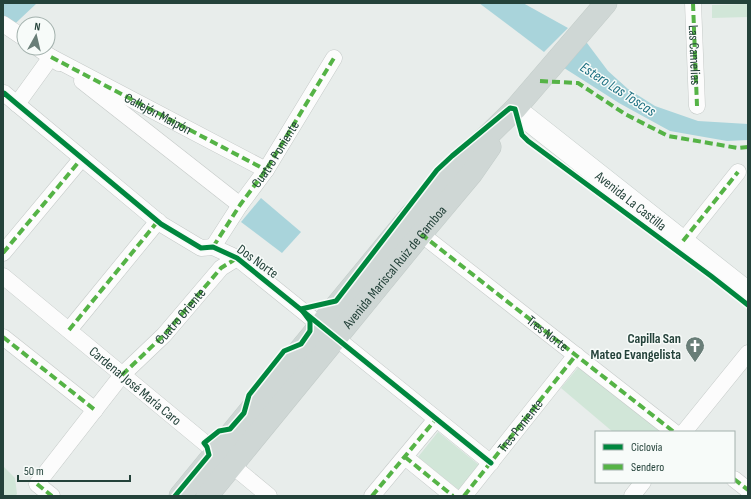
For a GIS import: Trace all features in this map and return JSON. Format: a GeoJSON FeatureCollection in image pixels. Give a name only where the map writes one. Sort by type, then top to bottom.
{"type":"FeatureCollection","features":[{"type":"Feature","properties":{"kind":"main road","name":"Avenida Mariscal Ruiz de Gamboa"},"geometry":{"type":"LineString","coordinates":[[180,496],[224,459],[328,332],[411,215],[460,163],[515,109],[606,3]]}},
{"type":"Feature","properties":{"kind":"main road","name":"Avenida Mariscal Ruiz de Gamboa"},"geometry":{"type":"LineString","coordinates":[[328,332],[421,234],[472,174],[515,109]]}},
{"type":"Feature","properties":{"kind":"main road","name":"Avenida La Castilla"},"geometry":{"type":"LineString","coordinates":[[515,109],[748,293]]}},
{"type":"Feature","properties":{"kind":"main road","name":"Avenida Mariscal Ruiz de Gamboa"},"geometry":{"type":"LineString","coordinates":[[208,496],[224,459]]}},
{"type":"Feature","properties":{"kind":"street","name":"Las Camelias"},"geometry":{"type":"LineString","coordinates":[[693,3],[697,106]]}},
{"type":"Feature","properties":{"kind":"street"},"geometry":{"type":"LineString","coordinates":[[3,24],[16,32]]}},
{"type":"Feature","properties":{"kind":"street"},"geometry":{"type":"LineString","coordinates":[[17,104],[42,56]]}},
{"type":"Feature","properties":{"kind":"street","name":"Callejón Maipón"},"geometry":{"type":"LineString","coordinates":[[49,56],[240,205]]}},
{"type":"Feature","properties":{"kind":"street","name":"Callejón Maipón"},"geometry":{"type":"LineString","coordinates":[[52,56],[266,170]]}},
{"type":"Feature","properties":{"kind":"street","name":"Cuatro Poniente"},"geometry":{"type":"LineString","coordinates":[[214,247],[240,205],[266,170],[334,58]]}},
{"type":"Feature","properties":{"kind":"street","name":"Dos Norte"},"geometry":{"type":"LineString","coordinates":[[4,94],[158,221],[201,248],[214,247],[237,258],[490,463]]}},
{"type":"Feature","properties":{"kind":"street"},"geometry":{"type":"LineString","coordinates":[[3,253],[82,158]]}},
{"type":"Feature","properties":{"kind":"street"},"geometry":{"type":"LineString","coordinates":[[683,241],[738,172]]}},
{"type":"Feature","properties":{"kind":"street"},"geometry":{"type":"LineString","coordinates":[[69,330],[158,221]]}},
{"type":"Feature","properties":{"kind":"street","name":"Tres Norte"},"geometry":{"type":"LineString","coordinates":[[421,234],[673,431]]}},
{"type":"Feature","properties":{"kind":"street","name":"Cuatro Oriente"},"geometry":{"type":"LineString","coordinates":[[122,375],[164,335],[221,268],[237,258]]}},
{"type":"Feature","properties":{"kind":"street","name":"Cardenal José María Caro"},"geometry":{"type":"LineString","coordinates":[[3,276],[269,496]]}},
{"type":"Feature","properties":{"kind":"street"},"geometry":{"type":"LineString","coordinates":[[3,337],[95,410]]}},
{"type":"Feature","properties":{"kind":"street"},"geometry":{"type":"LineString","coordinates":[[685,431],[748,353]]}},
{"type":"Feature","properties":{"kind":"street","name":"Tres Poniente"},"geometry":{"type":"LineString","coordinates":[[464,496],[576,356]]}},
{"type":"Feature","properties":{"kind":"street"},"geometry":{"type":"LineString","coordinates":[[52,496],[36,484],[122,375]]}},
{"type":"Feature","properties":{"kind":"street"},"geometry":{"type":"LineString","coordinates":[[372,496],[436,419]]}},
{"type":"Feature","properties":{"kind":"street"},"geometry":{"type":"LineString","coordinates":[[405,457],[453,496]]}},
{"type":"Feature","properties":{"kind":"street"},"geometry":{"type":"LineString","coordinates":[[735,480],[748,490]]}},
{"type":"Feature","properties":{"kind":"street"},"geometry":{"type":"LineString","coordinates":[[632,496],[642,483]]}},
{"type":"Feature","properties":{"kind":"green space"},"geometry":{"type":"Polygon","coordinates":[[[748,4],[748,17],[712,18],[712,5],[748,4]]]}},
{"type":"Feature","properties":{"kind":"green space"},"geometry":{"type":"Polygon","coordinates":[[[581,364],[661,431],[612,431],[561,388],[581,364]]]}},
{"type":"Feature","properties":{"kind":"green space"},"geometry":{"type":"Polygon","coordinates":[[[438,432],[479,465],[459,490],[418,457],[438,432]]]}},
{"type":"Feature","properties":{"kind":"green space"},"geometry":{"type":"Polygon","coordinates":[[[3,466],[15,478],[17,494],[15,496],[3,496],[3,466]]]}},
{"type":"Feature","properties":{"kind":"water"},"geometry":{"type":"Polygon","coordinates":[[[3,3],[37,3],[23,16],[16,16],[16,23],[3,35],[3,3]]]}},
{"type":"Feature","properties":{"kind":"water"},"geometry":{"type":"Polygon","coordinates":[[[479,3],[523,3],[568,28],[544,52],[479,3]]]}},
{"type":"Feature","properties":{"kind":"water","name":"Estero Las Toscas"},"geometry":{"type":"Polygon","coordinates":[[[584,39],[608,71],[628,89],[655,106],[698,121],[748,124],[748,140],[727,141],[670,131],[619,103],[561,66],[584,39]]]}},
{"type":"Feature","properties":{"kind":"water"},"geometry":{"type":"Polygon","coordinates":[[[261,198],[301,232],[282,253],[241,222],[261,198]]]}},
{"type":"Feature","properties":{"kind":"marked path"},"geometry":{"type":"LineString","coordinates":[[693,3],[697,106]]}},
{"type":"Feature","properties":{"kind":"marked path"},"geometry":{"type":"LineString","coordinates":[[51,57],[266,170]]}},
{"type":"Feature","properties":{"kind":"marked path"},"geometry":{"type":"LineString","coordinates":[[213,247],[240,205],[266,170],[334,58]]}},
{"type":"Feature","properties":{"kind":"marked path"},"geometry":{"type":"LineString","coordinates":[[540,81],[578,83],[625,114],[668,136],[738,148],[748,147]]}},
{"type":"Feature","properties":{"kind":"marked path"},"geometry":{"type":"LineString","coordinates":[[3,253],[82,158]]}},
{"type":"Feature","properties":{"kind":"marked path"},"geometry":{"type":"LineString","coordinates":[[683,241],[738,172]]}},
{"type":"Feature","properties":{"kind":"marked path"},"geometry":{"type":"LineString","coordinates":[[69,330],[158,221]]}},
{"type":"Feature","properties":{"kind":"marked path"},"geometry":{"type":"LineString","coordinates":[[421,234],[673,431]]}},
{"type":"Feature","properties":{"kind":"marked path"},"geometry":{"type":"LineString","coordinates":[[122,375],[164,335],[221,268],[237,258]]}},
{"type":"Feature","properties":{"kind":"marked path"},"geometry":{"type":"LineString","coordinates":[[3,337],[95,410]]}},
{"type":"Feature","properties":{"kind":"marked path"},"geometry":{"type":"LineString","coordinates":[[464,496],[576,355]]}},
{"type":"Feature","properties":{"kind":"marked path"},"geometry":{"type":"LineString","coordinates":[[372,496],[436,419]]}},
{"type":"Feature","properties":{"kind":"marked path"},"geometry":{"type":"LineString","coordinates":[[405,457],[453,496]]}},
{"type":"Feature","properties":{"kind":"marked path"},"geometry":{"type":"LineString","coordinates":[[735,480],[748,490]]}},
{"type":"Feature","properties":{"kind":"marked path"},"geometry":{"type":"LineString","coordinates":[[37,484],[52,496]]}},
{"type":"Feature","properties":{"kind":"cycle path"},"geometry":{"type":"LineString","coordinates":[[3,95],[4,93],[161,224],[201,248],[213,247],[237,258],[491,463]]}},
{"type":"Feature","properties":{"kind":"cycle path"},"geometry":{"type":"LineString","coordinates":[[175,496],[209,455],[207,447],[204,443],[219,431],[230,429],[244,413],[249,395],[284,351],[301,344],[310,331],[310,321],[301,309],[336,301],[437,170],[510,108],[515,109],[522,135],[528,141],[748,305]]}},
{"type":"Feature","properties":{"kind":"place","name":"Capilla San Mateo Evangelista"},"geometry":{"type":"Point","coordinates":[695,363]}}]}
